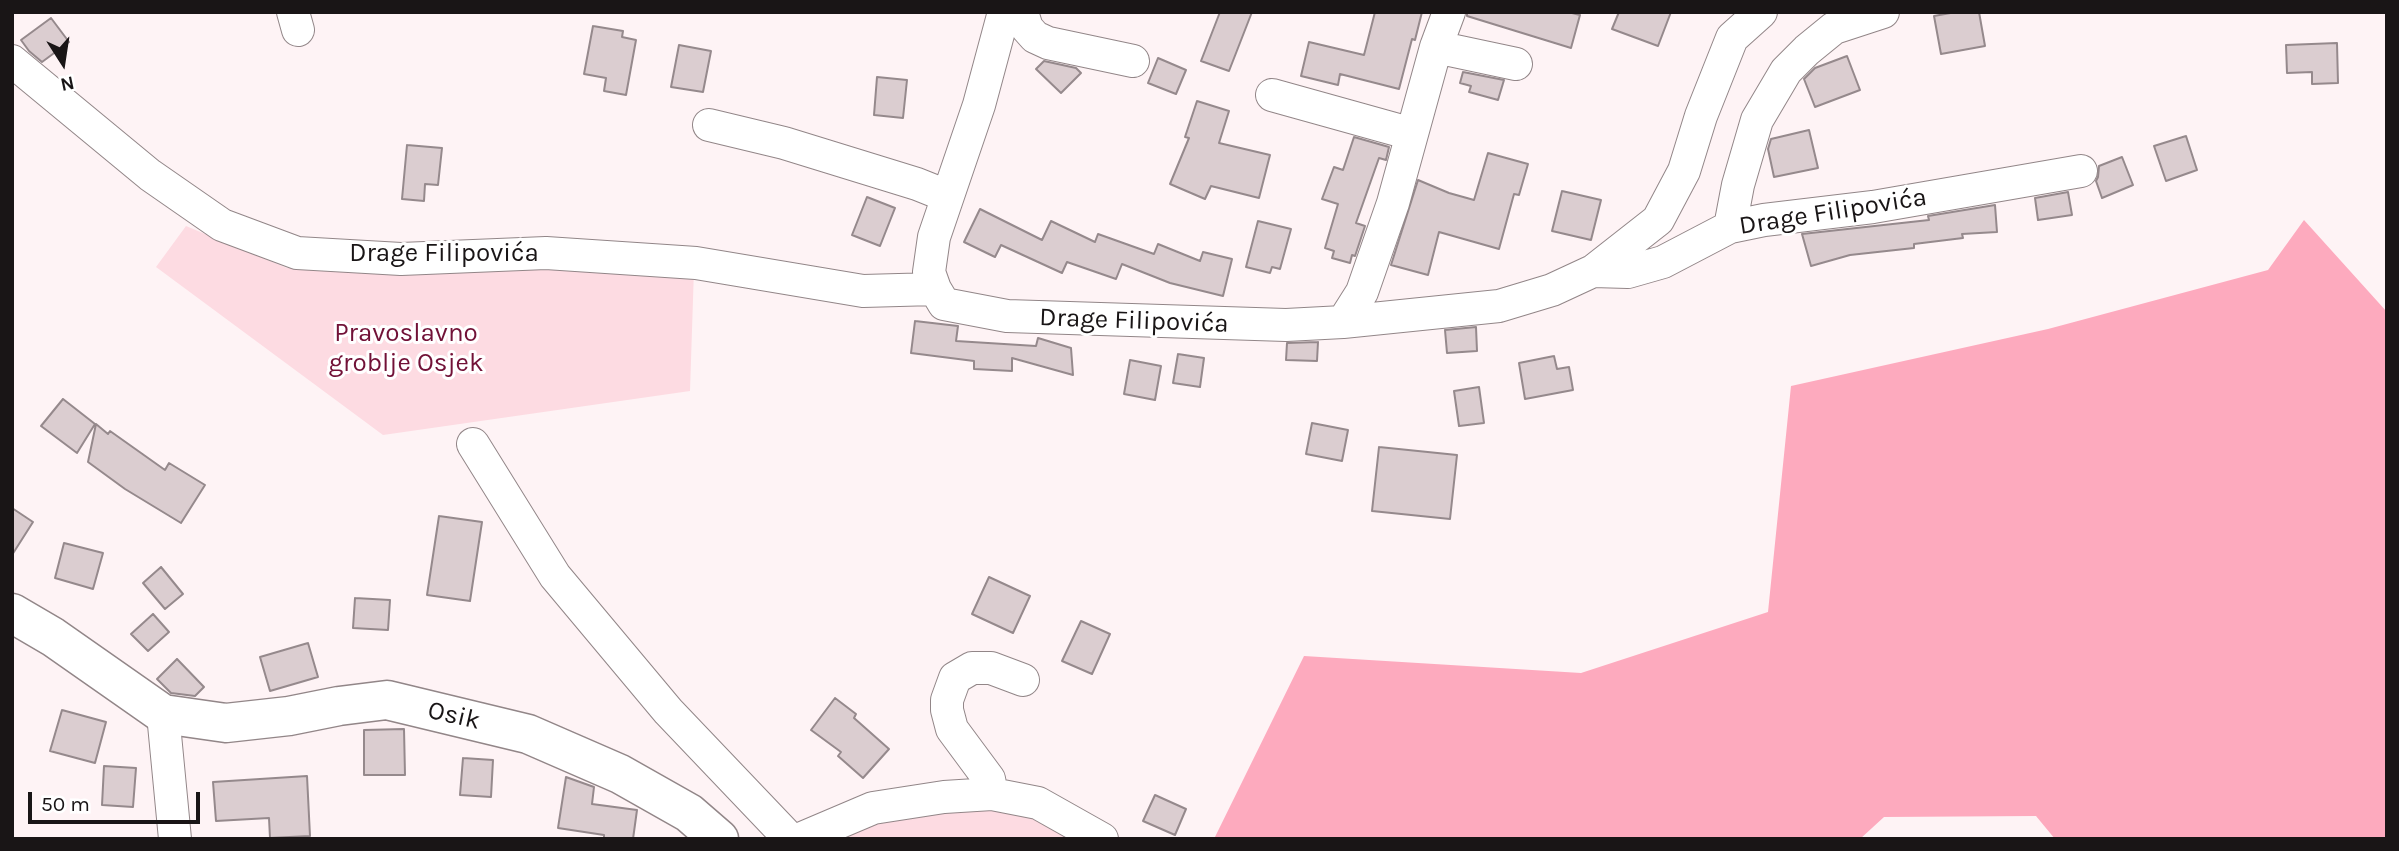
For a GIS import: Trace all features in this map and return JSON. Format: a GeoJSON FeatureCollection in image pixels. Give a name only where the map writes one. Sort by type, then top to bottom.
{"type":"FeatureCollection","features":[{"type":"Feature","properties":{"kind":"main road","name":"Osik"},"geometry":{"type":"LineString","coordinates":[[12,613],[53,637],[163,714],[226,723],[387,700],[528,734],[620,774],[689,813],[719,839]]}},
{"type":"Feature","properties":{"kind":"street"},"geometry":{"type":"LineString","coordinates":[[935,289],[929,272],[934,237],[979,105],[1004,12]]}},
{"type":"Feature","properties":{"kind":"street"},"geometry":{"type":"LineString","coordinates":[[1022,12],[1027,28],[1035,37],[1048,43],[1133,61]]}},
{"type":"Feature","properties":{"kind":"street"},"geometry":{"type":"LineString","coordinates":[[1343,322],[1362,292],[1393,203],[1436,47],[1449,12]]}},
{"type":"Feature","properties":{"kind":"street","name":"Drage Filipovića"},"geometry":{"type":"LineString","coordinates":[[12,61],[150,175],[222,225],[297,253],[401,259],[546,253],[696,263],[863,291],[935,289],[944,304],[1007,316],[1225,325],[1343,322],[1499,306],[1552,290],[1593,271],[1658,220],[1684,171],[1731,25],[1761,12]]}},
{"type":"Feature","properties":{"kind":"street"},"geometry":{"type":"LineString","coordinates":[[1730,227],[1738,185],[1757,120],[1786,71],[1835,28],[1884,12]]}},
{"type":"Feature","properties":{"kind":"street"},"geometry":{"type":"LineString","coordinates":[[1436,47],[1516,64]]}},
{"type":"Feature","properties":{"kind":"street"},"geometry":{"type":"LineString","coordinates":[[1272,95],[1412,134]]}},
{"type":"Feature","properties":{"kind":"street"},"geometry":{"type":"LineString","coordinates":[[709,125],[784,143],[917,184],[947,196]]}},
{"type":"Feature","properties":{"kind":"street","name":"Drage Filipovića"},"geometry":{"type":"LineString","coordinates":[[1593,271],[1628,272],[1662,262],[1730,227],[1764,220],[1873,207],[2081,170]]}},
{"type":"Feature","properties":{"kind":"street"},"geometry":{"type":"LineString","coordinates":[[473,444],[555,576],[668,711],[788,835],[873,808],[944,797],[992,794],[1038,803],[1102,839]]}},
{"type":"Feature","properties":{"kind":"street"},"geometry":{"type":"LineString","coordinates":[[992,794],[989,779],[952,729],[947,700],[955,678],[972,668],[991,668],[1023,680]]}},
{"type":"Feature","properties":{"kind":"street"},"geometry":{"type":"LineString","coordinates":[[163,714],[175,839]]}},
{"type":"Feature","properties":{"kind":"green space","name":"Pravoslavno groblje Osjek"},"geometry":{"type":"Polygon","coordinates":[[[186,226],[287,268],[694,269],[690,391],[383,435],[156,267],[186,226]]]}},
{"type":"Feature","properties":{"kind":"green space"},"geometry":{"type":"Polygon","coordinates":[[[992,794],[1102,839],[804,839],[992,794]]]}},
{"type":"Feature","properties":{"kind":"shaded area"},"geometry":{"type":"Polygon","coordinates":[[[2304,220],[2387,312],[2387,839],[2055,839],[2036,816],[1884,817],[1860,839],[1214,839],[1304,656],[1581,673],[1768,612],[1791,386],[2048,329],[2268,270],[2304,220]]]}},
{"type":"Feature","properties":{"kind":"building"},"geometry":{"type":"Polygon","coordinates":[[[1220,12],[1252,12],[1229,71],[1201,61],[1220,12]]]}},
{"type":"Feature","properties":{"kind":"building"},"geometry":{"type":"Polygon","coordinates":[[[1375,12],[1422,12],[1399,89],[1340,74],[1338,85],[1301,76],[1309,42],[1364,55],[1375,12]]]}},
{"type":"Feature","properties":{"kind":"building"},"geometry":{"type":"Polygon","coordinates":[[[1467,12],[1568,12],[1580,15],[1571,48],[1467,16],[1467,12]]]}},
{"type":"Feature","properties":{"kind":"building"},"geometry":{"type":"Polygon","coordinates":[[[1619,12],[1671,12],[1658,46],[1612,29],[1619,12]]]}},
{"type":"Feature","properties":{"kind":"building"},"geometry":{"type":"Polygon","coordinates":[[[1979,12],[1985,46],[1941,54],[1934,16],[1979,12]]]}},
{"type":"Feature","properties":{"kind":"building"},"geometry":{"type":"Polygon","coordinates":[[[51,18],[69,42],[42,62],[21,40],[51,18]]]}},
{"type":"Feature","properties":{"kind":"building"},"geometry":{"type":"Polygon","coordinates":[[[593,26],[623,31],[622,37],[636,40],[626,95],[604,91],[606,78],[584,74],[593,26]]]}},
{"type":"Feature","properties":{"kind":"building"},"geometry":{"type":"Polygon","coordinates":[[[2337,43],[2338,83],[2312,84],[2312,72],[2287,73],[2286,45],[2337,43]]]}},
{"type":"Feature","properties":{"kind":"building"},"geometry":{"type":"Polygon","coordinates":[[[679,45],[711,51],[703,92],[671,87],[679,45]]]}},
{"type":"Feature","properties":{"kind":"building"},"geometry":{"type":"Polygon","coordinates":[[[1847,56],[1860,90],[1815,107],[1804,79],[1815,68],[1847,56]]]}},
{"type":"Feature","properties":{"kind":"building"},"geometry":{"type":"Polygon","coordinates":[[[1158,58],[1186,70],[1176,94],[1148,83],[1158,58]]]}},
{"type":"Feature","properties":{"kind":"building"},"geometry":{"type":"Polygon","coordinates":[[[1044,61],[1076,68],[1081,73],[1061,93],[1036,69],[1044,61]]]}},
{"type":"Feature","properties":{"kind":"building"},"geometry":{"type":"Polygon","coordinates":[[[1463,72],[1504,80],[1498,100],[1469,92],[1471,86],[1460,83],[1463,72]]]}},
{"type":"Feature","properties":{"kind":"building"},"geometry":{"type":"Polygon","coordinates":[[[877,77],[907,80],[903,118],[874,115],[877,77]]]}},
{"type":"Feature","properties":{"kind":"building"},"geometry":{"type":"Polygon","coordinates":[[[1197,101],[1229,111],[1219,143],[1270,155],[1259,198],[1211,186],[1205,199],[1170,184],[1189,138],[1185,137],[1197,101]]]}},
{"type":"Feature","properties":{"kind":"building"},"geometry":{"type":"Polygon","coordinates":[[[1809,130],[1818,168],[1774,177],[1768,149],[1771,139],[1809,130]]]}},
{"type":"Feature","properties":{"kind":"building"},"geometry":{"type":"Polygon","coordinates":[[[2186,136],[2197,170],[2166,181],[2154,146],[2186,136]]]}},
{"type":"Feature","properties":{"kind":"building"},"geometry":{"type":"Polygon","coordinates":[[[1354,137],[1389,147],[1386,160],[1379,158],[1356,223],[1365,226],[1350,263],[1332,258],[1334,251],[1325,248],[1338,204],[1322,199],[1334,167],[1343,170],[1354,137]]]}},
{"type":"Feature","properties":{"kind":"building"},"geometry":{"type":"Polygon","coordinates":[[[407,145],[442,148],[438,185],[425,184],[424,201],[402,199],[407,145]]]}},
{"type":"Feature","properties":{"kind":"building"},"geometry":{"type":"Polygon","coordinates":[[[1488,153],[1528,164],[1519,195],[1514,194],[1499,249],[1439,232],[1428,275],[1391,265],[1418,180],[1474,200],[1488,153]]]}},
{"type":"Feature","properties":{"kind":"building"},"geometry":{"type":"Polygon","coordinates":[[[2122,157],[2133,185],[2102,198],[2096,181],[2099,166],[2122,157]]]}},
{"type":"Feature","properties":{"kind":"building"},"geometry":{"type":"Polygon","coordinates":[[[1562,191],[1601,200],[1591,240],[1552,231],[1562,191]]]}},
{"type":"Feature","properties":{"kind":"building"},"geometry":{"type":"Polygon","coordinates":[[[2068,192],[2072,215],[2038,220],[2035,198],[2068,192]]]}},
{"type":"Feature","properties":{"kind":"building"},"geometry":{"type":"Polygon","coordinates":[[[867,197],[895,208],[880,246],[852,235],[867,197]]]}},
{"type":"Feature","properties":{"kind":"building"},"geometry":{"type":"Polygon","coordinates":[[[1995,205],[1997,232],[1962,234],[1963,238],[1914,244],[1914,248],[1850,255],[1811,266],[1802,234],[1929,220],[1928,216],[1995,205]]]}},
{"type":"Feature","properties":{"kind":"building"},"geometry":{"type":"Polygon","coordinates":[[[980,209],[1042,240],[1051,221],[1095,242],[1098,234],[1154,254],[1158,244],[1200,261],[1203,252],[1232,259],[1223,296],[1170,283],[1122,264],[1116,279],[1067,262],[1062,273],[1001,245],[995,257],[964,242],[980,209]]]}},
{"type":"Feature","properties":{"kind":"building"},"geometry":{"type":"Polygon","coordinates":[[[1258,221],[1291,229],[1280,269],[1272,267],[1270,273],[1246,267],[1258,221]]]}},
{"type":"Feature","properties":{"kind":"building"},"geometry":{"type":"Polygon","coordinates":[[[915,321],[958,326],[956,341],[1036,346],[1038,338],[1071,348],[1073,375],[1012,358],[1012,371],[974,369],[974,361],[911,353],[915,321]]]}},
{"type":"Feature","properties":{"kind":"building"},"geometry":{"type":"Polygon","coordinates":[[[1476,327],[1477,351],[1447,353],[1445,330],[1476,327]]]}},
{"type":"Feature","properties":{"kind":"building"},"geometry":{"type":"Polygon","coordinates":[[[1318,342],[1317,361],[1286,360],[1287,343],[1318,342]]]}},
{"type":"Feature","properties":{"kind":"building"},"geometry":{"type":"Polygon","coordinates":[[[1178,354],[1204,358],[1200,387],[1173,383],[1178,354]]]}},
{"type":"Feature","properties":{"kind":"building"},"geometry":{"type":"Polygon","coordinates":[[[1554,356],[1557,369],[1569,367],[1573,390],[1525,399],[1519,363],[1554,356]]]}},
{"type":"Feature","properties":{"kind":"building"},"geometry":{"type":"Polygon","coordinates":[[[1130,360],[1161,366],[1155,400],[1124,394],[1130,360]]]}},
{"type":"Feature","properties":{"kind":"building"},"geometry":{"type":"Polygon","coordinates":[[[1479,387],[1484,423],[1459,426],[1454,391],[1479,387]]]}},
{"type":"Feature","properties":{"kind":"building"},"geometry":{"type":"Polygon","coordinates":[[[63,399],[95,424],[77,453],[41,426],[63,399]]]}},
{"type":"Feature","properties":{"kind":"building"},"geometry":{"type":"Polygon","coordinates":[[[1312,423],[1348,430],[1342,461],[1306,454],[1312,423]]]}},
{"type":"Feature","properties":{"kind":"building"},"geometry":{"type":"Polygon","coordinates":[[[96,424],[165,470],[169,463],[205,485],[181,523],[125,489],[88,462],[96,424]]]}},
{"type":"Feature","properties":{"kind":"building"},"geometry":{"type":"Polygon","coordinates":[[[1379,447],[1457,455],[1450,519],[1372,511],[1379,447]]]}},
{"type":"Feature","properties":{"kind":"building"},"geometry":{"type":"Polygon","coordinates":[[[12,508],[33,522],[12,555],[12,508]]]}},
{"type":"Feature","properties":{"kind":"building"},"geometry":{"type":"Polygon","coordinates":[[[439,516],[482,522],[470,601],[427,595],[439,516]]]}},
{"type":"Feature","properties":{"kind":"building"},"geometry":{"type":"Polygon","coordinates":[[[64,543],[103,553],[93,589],[55,578],[64,543]]]}},
{"type":"Feature","properties":{"kind":"building"},"geometry":{"type":"Polygon","coordinates":[[[161,567],[183,594],[165,609],[143,583],[161,567]]]}},
{"type":"Feature","properties":{"kind":"building"},"geometry":{"type":"Polygon","coordinates":[[[989,577],[1030,596],[1013,633],[972,614],[989,577]]]}},
{"type":"Feature","properties":{"kind":"building"},"geometry":{"type":"Polygon","coordinates":[[[355,598],[390,600],[388,630],[353,628],[355,598]]]}},
{"type":"Feature","properties":{"kind":"building"},"geometry":{"type":"Polygon","coordinates":[[[153,614],[169,632],[148,651],[131,634],[153,614]]]}},
{"type":"Feature","properties":{"kind":"building"},"geometry":{"type":"Polygon","coordinates":[[[1081,621],[1110,634],[1092,674],[1062,661],[1081,621]]]}},
{"type":"Feature","properties":{"kind":"building"},"geometry":{"type":"Polygon","coordinates":[[[308,643],[318,677],[270,691],[260,657],[308,643]]]}},
{"type":"Feature","properties":{"kind":"building"},"geometry":{"type":"Polygon","coordinates":[[[177,659],[204,687],[195,696],[171,693],[157,679],[177,659]]]}},
{"type":"Feature","properties":{"kind":"building"},"geometry":{"type":"Polygon","coordinates":[[[835,698],[856,714],[854,718],[889,749],[863,778],[838,756],[841,752],[811,730],[835,698]]]}},
{"type":"Feature","properties":{"kind":"building"},"geometry":{"type":"Polygon","coordinates":[[[62,710],[106,722],[95,763],[50,751],[62,710]]]}},
{"type":"Feature","properties":{"kind":"building"},"geometry":{"type":"Polygon","coordinates":[[[404,729],[405,775],[364,775],[364,730],[404,729]]]}},
{"type":"Feature","properties":{"kind":"building"},"geometry":{"type":"Polygon","coordinates":[[[463,758],[493,760],[491,797],[460,795],[463,758]]]}},
{"type":"Feature","properties":{"kind":"building"},"geometry":{"type":"Polygon","coordinates":[[[104,766],[136,768],[133,807],[102,805],[104,766]]]}},
{"type":"Feature","properties":{"kind":"building"},"geometry":{"type":"Polygon","coordinates":[[[307,776],[310,836],[270,838],[269,818],[216,821],[213,782],[307,776]]]}},
{"type":"Feature","properties":{"kind":"building"},"geometry":{"type":"Polygon","coordinates":[[[566,777],[594,787],[592,804],[637,810],[633,839],[604,839],[604,835],[558,828],[566,777]]]}},
{"type":"Feature","properties":{"kind":"building"},"geometry":{"type":"Polygon","coordinates":[[[1155,795],[1186,809],[1175,835],[1143,821],[1155,795]]]}}]}
